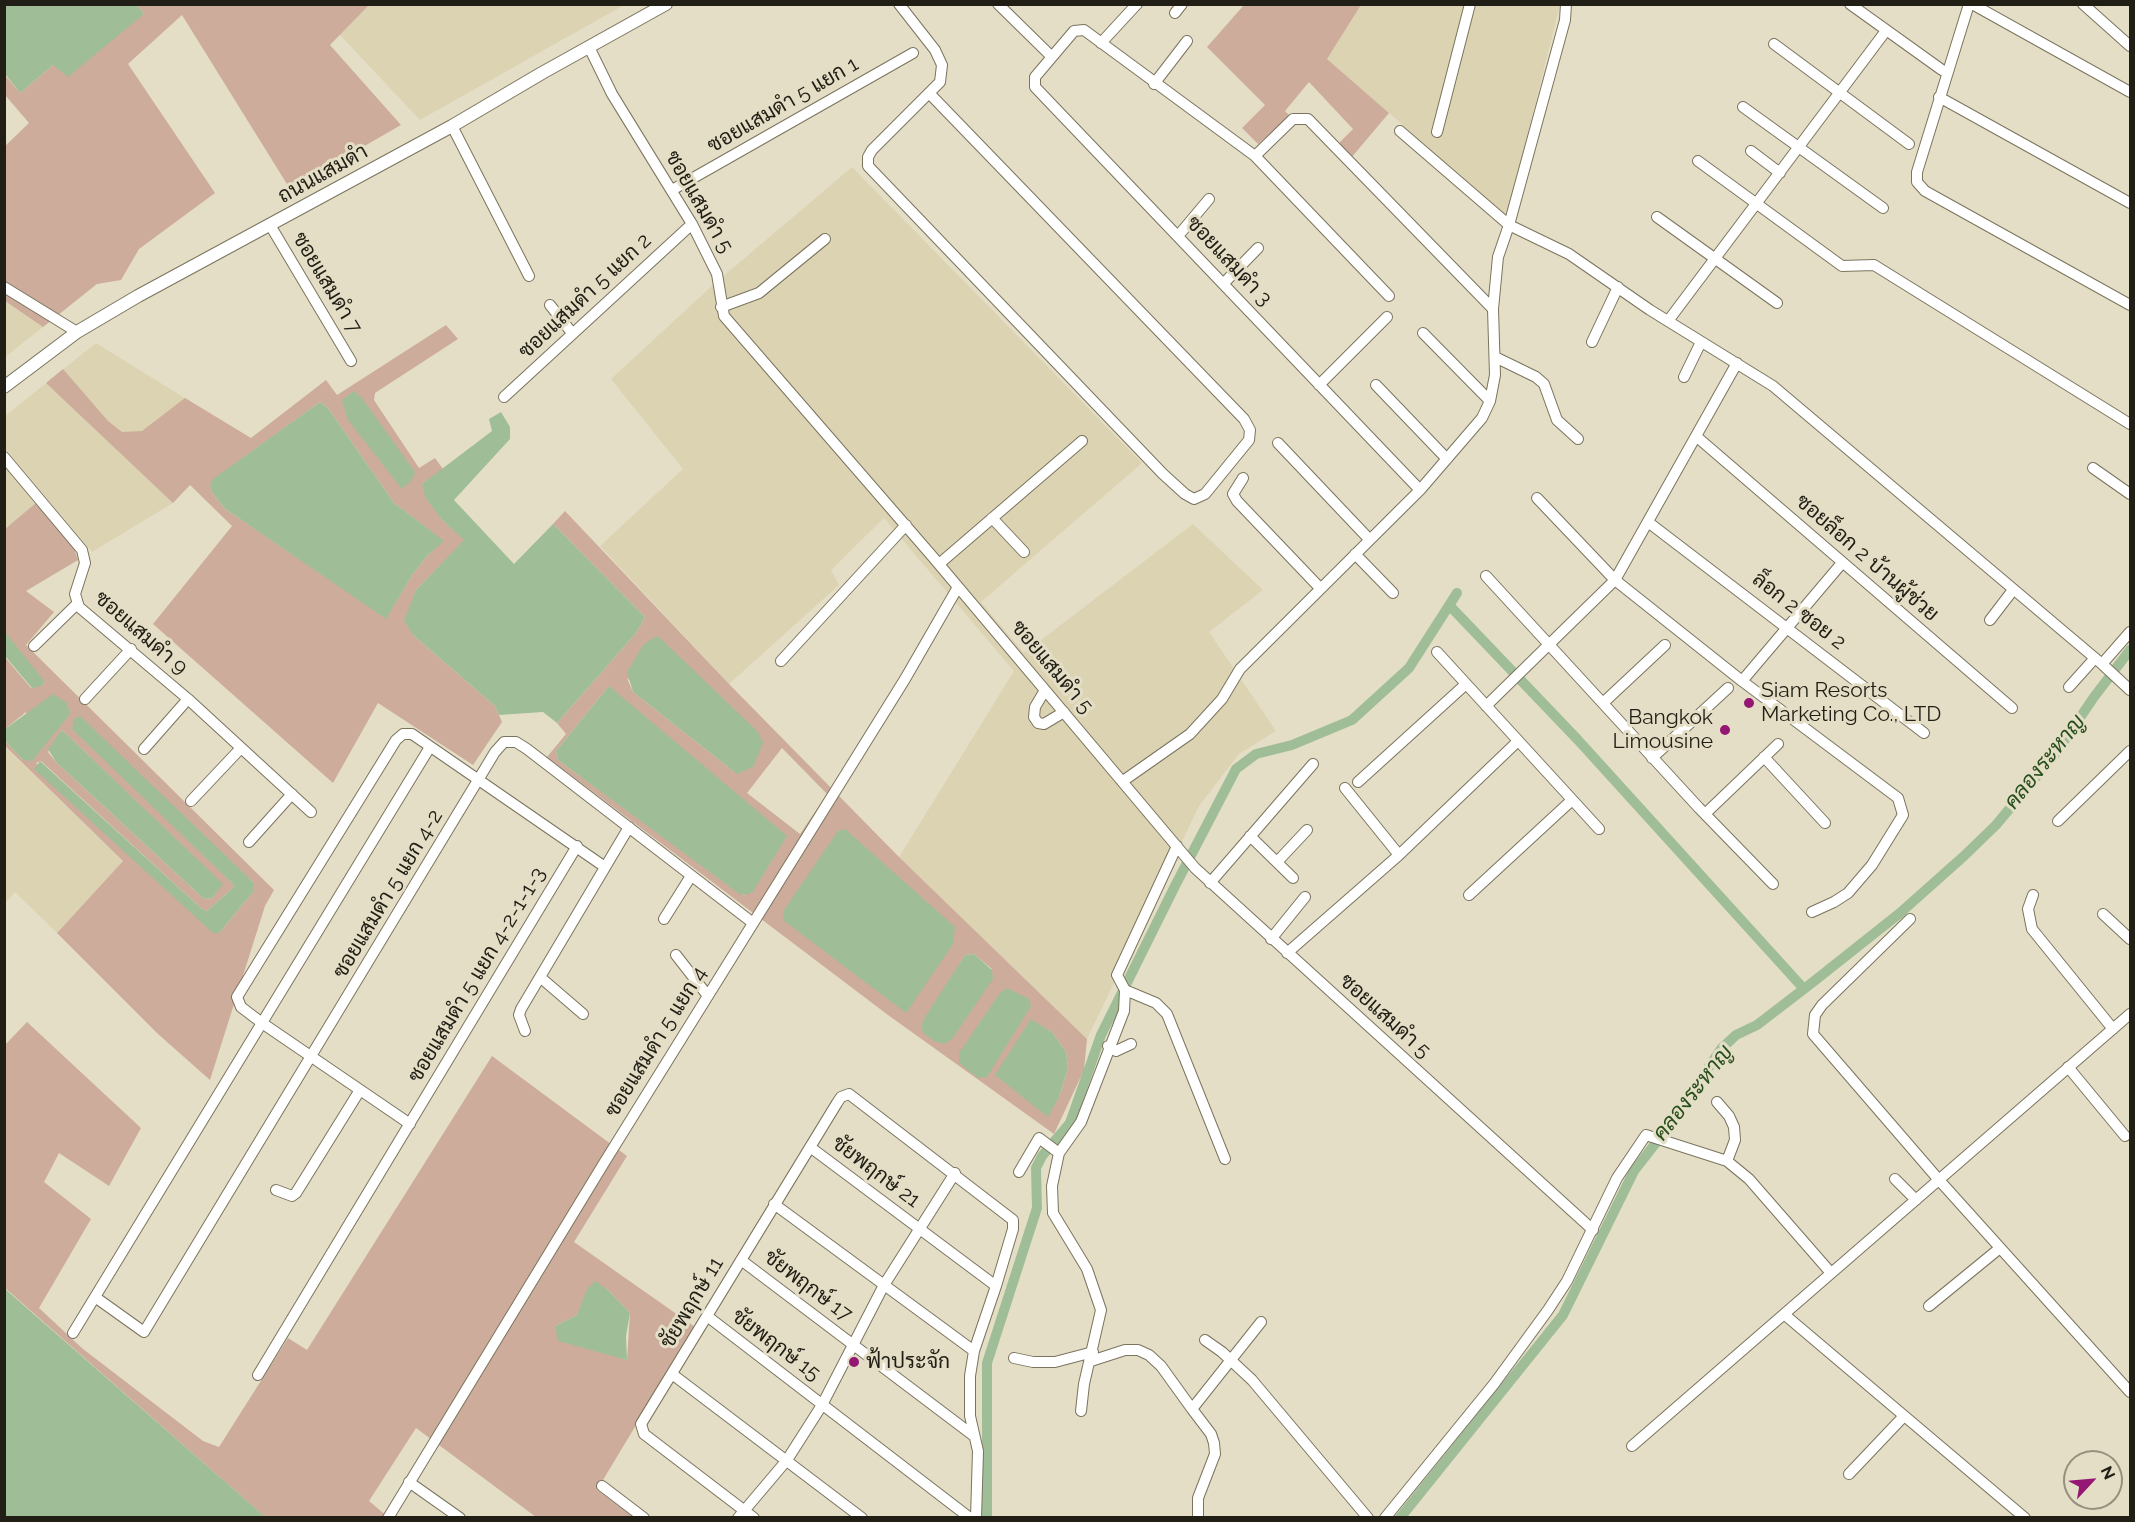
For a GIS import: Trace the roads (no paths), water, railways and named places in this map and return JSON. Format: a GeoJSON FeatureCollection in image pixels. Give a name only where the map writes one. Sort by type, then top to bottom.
{"type":"FeatureCollection","features":[{"type":"Feature","properties":{"kind":"street","name":"ถนนแสมดำ"},"geometry":{"type":"LineString","coordinates":[[4,387],[77,332],[452,126],[666,4]]}},
{"type":"Feature","properties":{"kind":"street"},"geometry":{"type":"LineString","coordinates":[[899,4],[935,50],[942,65],[940,82],[872,150],[868,157],[868,166],[1164,474],[1185,494],[1194,499],[1205,494],[1249,440],[1250,430],[1244,419],[930,93]]}},
{"type":"Feature","properties":{"kind":"street"},"geometry":{"type":"LineString","coordinates":[[998,4],[1051,56]]}},
{"type":"Feature","properties":{"kind":"street"},"geometry":{"type":"LineString","coordinates":[[1101,43],[1137,4]]}},
{"type":"Feature","properties":{"kind":"street"},"geometry":{"type":"LineString","coordinates":[[1437,132],[1470,4]]}},
{"type":"Feature","properties":{"kind":"street"},"geometry":{"type":"LineString","coordinates":[[1123,781],[1190,734],[1222,699],[1240,669],[1420,490],[1474,428],[1490,401],[1495,357],[1493,309],[1498,256],[1509,225],[1565,20],[1566,4]]}},
{"type":"Feature","properties":{"kind":"street"},"geometry":{"type":"LineString","coordinates":[[1850,4],[1942,70]]}},
{"type":"Feature","properties":{"kind":"street"},"geometry":{"type":"LineString","coordinates":[[2130,92],[1970,4],[1917,172],[1917,183],[1925,190],[2130,304]]}},
{"type":"Feature","properties":{"kind":"street"},"geometry":{"type":"LineString","coordinates":[[2083,4],[2130,46]]}},
{"type":"Feature","properties":{"kind":"street","name":"ซอยแสมดำ 3"},"geometry":{"type":"LineString","coordinates":[[1389,296],[1255,156],[1078,28],[1051,56],[1035,77],[1035,87],[1420,490]]}},
{"type":"Feature","properties":{"kind":"street"},"geometry":{"type":"LineString","coordinates":[[1668,321],[1886,32]]}},
{"type":"Feature","properties":{"kind":"street"},"geometry":{"type":"LineString","coordinates":[[1154,84],[1187,40]]}},
{"type":"Feature","properties":{"kind":"street"},"geometry":{"type":"LineString","coordinates":[[1774,44],[1909,144]]}},
{"type":"Feature","properties":{"kind":"street","name":"ซอยแสมดำ 5"},"geometry":{"type":"LineString","coordinates":[[589,47],[612,94],[692,224],[717,274],[724,316],[906,525],[1195,868],[1593,1230]]}},
{"type":"Feature","properties":{"kind":"street","name":"ซอยแสมดำ 5 แยก 1"},"geometry":{"type":"LineString","coordinates":[[672,190],[913,53]]}},
{"type":"Feature","properties":{"kind":"street"},"geometry":{"type":"LineString","coordinates":[[1939,98],[2130,203]]}},
{"type":"Feature","properties":{"kind":"street"},"geometry":{"type":"LineString","coordinates":[[1743,107],[1883,208]]}},
{"type":"Feature","properties":{"kind":"street"},"geometry":{"type":"LineString","coordinates":[[1255,156],[1293,119],[1308,120],[1493,309]]}},
{"type":"Feature","properties":{"kind":"street"},"geometry":{"type":"LineString","coordinates":[[452,126],[529,276]]}},
{"type":"Feature","properties":{"kind":"street"},"geometry":{"type":"LineString","coordinates":[[1400,131],[1509,225],[1569,254],[1668,321],[1773,386],[2118,677],[2130,690]]}},
{"type":"Feature","properties":{"kind":"street"},"geometry":{"type":"LineString","coordinates":[[1751,151],[1779,173]]}},
{"type":"Feature","properties":{"kind":"street"},"geometry":{"type":"LineString","coordinates":[[1698,162],[1842,266],[1874,265],[2130,424]]}},
{"type":"Feature","properties":{"kind":"street"},"geometry":{"type":"LineString","coordinates":[[1178,236],[1209,198]]}},
{"type":"Feature","properties":{"kind":"street"},"geometry":{"type":"LineString","coordinates":[[1657,217],[1777,303]]}},
{"type":"Feature","properties":{"kind":"street","name":"ซอยแสมดำ 5 แยก 2"},"geometry":{"type":"LineString","coordinates":[[504,397],[692,224]]}},
{"type":"Feature","properties":{"kind":"street","name":"ซอยแสมดำ 7"},"geometry":{"type":"LineString","coordinates":[[270,225],[351,361]]}},
{"type":"Feature","properties":{"kind":"street"},"geometry":{"type":"LineString","coordinates":[[721,307],[759,292],[825,239]]}},
{"type":"Feature","properties":{"kind":"street"},"geometry":{"type":"LineString","coordinates":[[1223,284],[1258,248]]}},
{"type":"Feature","properties":{"kind":"street"},"geometry":{"type":"LineString","coordinates":[[4,287],[77,332]]}},
{"type":"Feature","properties":{"kind":"street"},"geometry":{"type":"LineString","coordinates":[[1592,342],[1618,287]]}},
{"type":"Feature","properties":{"kind":"street"},"geometry":{"type":"LineString","coordinates":[[550,304],[572,333]]}},
{"type":"Feature","properties":{"kind":"street"},"geometry":{"type":"LineString","coordinates":[[1319,385],[1387,317]]}},
{"type":"Feature","properties":{"kind":"street"},"geometry":{"type":"LineString","coordinates":[[1423,333],[1490,401]]}},
{"type":"Feature","properties":{"kind":"street"},"geometry":{"type":"LineString","coordinates":[[1684,377],[1701,342]]}},
{"type":"Feature","properties":{"kind":"street"},"geometry":{"type":"LineString","coordinates":[[1495,357],[1536,377],[1544,384],[1557,420],[1578,439]]}},
{"type":"Feature","properties":{"kind":"street"},"geometry":{"type":"LineString","coordinates":[[1486,706],[1535,661],[1615,580],[1737,363]]}},
{"type":"Feature","properties":{"kind":"street"},"geometry":{"type":"LineString","coordinates":[[1376,385],[1447,459]]}},
{"type":"Feature","properties":{"kind":"street","name":"ซอยล็อก 2 บ้านผู้ช่วย"},"geometry":{"type":"LineString","coordinates":[[1697,437],[2012,708]]}},
{"type":"Feature","properties":{"kind":"street"},"geometry":{"type":"LineString","coordinates":[[939,564],[1082,441]]}},
{"type":"Feature","properties":{"kind":"street"},"geometry":{"type":"LineString","coordinates":[[1278,443],[1370,539]]}},
{"type":"Feature","properties":{"kind":"street","name":"ซอยแสมดำ 9"},"geometry":{"type":"LineString","coordinates":[[4,457],[81,550],[85,563],[75,594],[78,604],[188,699],[311,812]]}},
{"type":"Feature","properties":{"kind":"street"},"geometry":{"type":"LineString","coordinates":[[2093,468],[2130,494]]}},
{"type":"Feature","properties":{"kind":"street"},"geometry":{"type":"LineString","coordinates":[[1243,478],[1233,494],[1237,501],[1320,588]]}},
{"type":"Feature","properties":{"kind":"street"},"geometry":{"type":"LineString","coordinates":[[1537,498],[1615,580],[1742,681],[1898,798],[1903,815],[1863,877],[1834,902],[1812,912]]}},
{"type":"Feature","properties":{"kind":"street"},"geometry":{"type":"LineString","coordinates":[[992,518],[1024,552]]}},
{"type":"Feature","properties":{"kind":"street","name":"ล็อก 2 ซอย 2"},"geometry":{"type":"LineString","coordinates":[[1648,522],[1788,626],[1924,734]]}},
{"type":"Feature","properties":{"kind":"street"},"geometry":{"type":"LineString","coordinates":[[781,661],[906,525]]}},
{"type":"Feature","properties":{"kind":"street"},"geometry":{"type":"LineString","coordinates":[[1355,554],[1393,593]]}},
{"type":"Feature","properties":{"kind":"street"},"geometry":{"type":"LineString","coordinates":[[1742,681],[1842,563]]}},
{"type":"Feature","properties":{"kind":"street"},"geometry":{"type":"LineString","coordinates":[[1486,576],[1704,814],[1773,884]]}},
{"type":"Feature","properties":{"kind":"street","name":"ซอยแสมดำ 5 แยก 4"},"geometry":{"type":"LineString","coordinates":[[388,1518],[905,679],[958,587]]}},
{"type":"Feature","properties":{"kind":"street"},"geometry":{"type":"LineString","coordinates":[[1990,620],[2013,590]]}},
{"type":"Feature","properties":{"kind":"street"},"geometry":{"type":"LineString","coordinates":[[34,646],[78,604]]}},
{"type":"Feature","properties":{"kind":"street"},"geometry":{"type":"LineString","coordinates":[[2069,687],[2102,664],[2130,632]]}},
{"type":"Feature","properties":{"kind":"street"},"geometry":{"type":"LineString","coordinates":[[1603,703],[1665,645]]}},
{"type":"Feature","properties":{"kind":"street"},"geometry":{"type":"LineString","coordinates":[[85,699],[131,649]]}},
{"type":"Feature","properties":{"kind":"street"},"geometry":{"type":"LineString","coordinates":[[1437,652],[1599,829]]}},
{"type":"Feature","properties":{"kind":"street"},"geometry":{"type":"LineString","coordinates":[[1358,782],[1466,684]]}},
{"type":"Feature","properties":{"kind":"street"},"geometry":{"type":"LineString","coordinates":[[1652,758],[1728,688]]}},
{"type":"Feature","properties":{"kind":"street"},"geometry":{"type":"LineString","coordinates":[[1046,690],[1035,706],[1038,723],[1044,724],[1064,712]]}},
{"type":"Feature","properties":{"kind":"street"},"geometry":{"type":"LineString","coordinates":[[144,749],[188,699]]}},
{"type":"Feature","properties":{"kind":"street"},"geometry":{"type":"LineString","coordinates":[[410,1124],[262,1023],[238,1002],[238,993],[396,740],[407,732],[605,867]]}},
{"type":"Feature","properties":{"kind":"street","name":"ซอยแสมดำ 5 แยก 4-2"},"geometry":{"type":"LineString","coordinates":[[95,1298],[144,1332],[500,746],[509,741],[516,742],[753,924]]}},
{"type":"Feature","properties":{"kind":"street"},"geometry":{"type":"LineString","coordinates":[[1287,953],[1399,855],[1517,742]]}},
{"type":"Feature","properties":{"kind":"street"},"geometry":{"type":"LineString","coordinates":[[1704,814],[1778,744]]}},
{"type":"Feature","properties":{"kind":"street"},"geometry":{"type":"LineString","coordinates":[[73,1333],[430,747]]}},
{"type":"Feature","properties":{"kind":"street"},"geometry":{"type":"LineString","coordinates":[[191,801],[241,748]]}},
{"type":"Feature","properties":{"kind":"street"},"geometry":{"type":"LineString","coordinates":[[2058,821],[2130,751]]}},
{"type":"Feature","properties":{"kind":"street"},"geometry":{"type":"LineString","coordinates":[[1764,757],[1825,823]]}},
{"type":"Feature","properties":{"kind":"street"},"geometry":{"type":"LineString","coordinates":[[1210,883],[1313,764]]}},
{"type":"Feature","properties":{"kind":"street"},"geometry":{"type":"LineString","coordinates":[[1345,788],[1399,855]]}},
{"type":"Feature","properties":{"kind":"street"},"geometry":{"type":"LineString","coordinates":[[249,842],[292,794]]}},
{"type":"Feature","properties":{"kind":"street"},"geometry":{"type":"LineString","coordinates":[[1468,895],[1572,800]]}},
{"type":"Feature","properties":{"kind":"street"},"geometry":{"type":"LineString","coordinates":[[525,1031],[519,1015],[521,1009],[629,827]]}},
{"type":"Feature","properties":{"kind":"street"},"geometry":{"type":"LineString","coordinates":[[1277,862],[1307,830]]}},
{"type":"Feature","properties":{"kind":"street"},"geometry":{"type":"LineString","coordinates":[[1250,836],[1293,878]]}},
{"type":"Feature","properties":{"kind":"street","name":"ซอยแสมดำ 5 แยก 4-2-1-1-3"},"geometry":{"type":"LineString","coordinates":[[258,1375],[577,846]]}},
{"type":"Feature","properties":{"kind":"street"},"geometry":{"type":"LineString","coordinates":[[1081,1410],[1084,1384],[1101,1311],[1097,1292],[1087,1269],[1053,1214],[1052,1186],[1059,1153],[1081,1122],[1108,1046],[1126,1005],[1125,990],[1117,975],[1177,847]]}},
{"type":"Feature","properties":{"kind":"street"},"geometry":{"type":"LineString","coordinates":[[664,919],[691,876]]}},
{"type":"Feature","properties":{"kind":"street"},"geometry":{"type":"LineString","coordinates":[[2033,895],[2028,909],[2032,929],[2114,1029]]}},
{"type":"Feature","properties":{"kind":"street"},"geometry":{"type":"LineString","coordinates":[[1271,939],[1305,897]]}},
{"type":"Feature","properties":{"kind":"street"},"geometry":{"type":"LineString","coordinates":[[2103,914],[2130,939]]}},
{"type":"Feature","properties":{"kind":"street"},"geometry":{"type":"LineString","coordinates":[[1910,919],[1821,1005],[1812,1025],[1813,1034],[1939,1180],[2130,1392]]}},
{"type":"Feature","properties":{"kind":"street"},"geometry":{"type":"LineString","coordinates":[[676,955],[708,996]]}},
{"type":"Feature","properties":{"kind":"street"},"geometry":{"type":"LineString","coordinates":[[540,977],[583,1014]]}},
{"type":"Feature","properties":{"kind":"street"},"geometry":{"type":"LineString","coordinates":[[1125,990],[1156,1003],[1167,1014],[1226,1159]]}},
{"type":"Feature","properties":{"kind":"street"},"geometry":{"type":"LineString","coordinates":[[1632,1446],[2130,1014]]}},
{"type":"Feature","properties":{"kind":"street"},"geometry":{"type":"LineString","coordinates":[[1108,1046],[1116,1051],[1131,1044]]}},
{"type":"Feature","properties":{"kind":"street"},"geometry":{"type":"LineString","coordinates":[[2068,1067],[2125,1136]]}},
{"type":"Feature","properties":{"kind":"street"},"geometry":{"type":"LineString","coordinates":[[276,1190],[292,1196],[296,1193],[360,1090]]}},
{"type":"Feature","properties":{"kind":"street","name":"ชัยพฤกษ์ 11"},"geometry":{"type":"LineString","coordinates":[[741,1514],[641,1430],[641,1424],[841,1097],[849,1094],[955,1173]]}},
{"type":"Feature","properties":{"kind":"street"},"geometry":{"type":"LineString","coordinates":[[1717,1102],[1734,1127],[1735,1140],[1727,1161]]}},
{"type":"Feature","properties":{"kind":"street"},"geometry":{"type":"LineString","coordinates":[[1385,1518],[1494,1384],[1568,1281],[1630,1157],[1646,1135],[1727,1161],[1749,1179],[1831,1274]]}},
{"type":"Feature","properties":{"kind":"street"},"geometry":{"type":"LineString","coordinates":[[1019,1173],[1039,1138],[1059,1153]]}},
{"type":"Feature","properties":{"kind":"street","name":"ชัยพฤกษ์ 21"},"geometry":{"type":"LineString","coordinates":[[810,1147],[996,1287]]}},
{"type":"Feature","properties":{"kind":"street"},"geometry":{"type":"LineString","coordinates":[[754,1518],[741,1514],[787,1460],[822,1404],[884,1285],[918,1228],[955,1173],[1013,1220],[1013,1229],[996,1287],[974,1351],[969,1394],[978,1463],[976,1518]]}},
{"type":"Feature","properties":{"kind":"street"},"geometry":{"type":"LineString","coordinates":[[1895,1179],[1916,1200]]}},
{"type":"Feature","properties":{"kind":"street"},"geometry":{"type":"LineString","coordinates":[[774,1204],[974,1351]]}},
{"type":"Feature","properties":{"kind":"street"},"geometry":{"type":"LineString","coordinates":[[1929,1306],[2000,1248]]}},
{"type":"Feature","properties":{"kind":"street","name":"ชัยพฤกษ์ 17"},"geometry":{"type":"LineString","coordinates":[[741,1260],[974,1436]]}},
{"type":"Feature","properties":{"kind":"street"},"geometry":{"type":"LineString","coordinates":[[1785,1315],[2025,1518]]}},
{"type":"Feature","properties":{"kind":"street","name":"ชัยพฤกษ์ 15"},"geometry":{"type":"LineString","coordinates":[[707,1316],[970,1518]]}},
{"type":"Feature","properties":{"kind":"street"},"geometry":{"type":"LineString","coordinates":[[1192,1409],[1262,1322]]}},
{"type":"Feature","properties":{"kind":"street"},"geometry":{"type":"LineString","coordinates":[[1205,1340],[1252,1380],[1368,1518]]}},
{"type":"Feature","properties":{"kind":"street"},"geometry":{"type":"LineString","coordinates":[[1014,1358],[1033,1362],[1054,1362],[1125,1350],[1138,1350],[1149,1355],[1161,1366],[1211,1434],[1214,1443],[1215,1454],[1198,1498],[1198,1518]]}},
{"type":"Feature","properties":{"kind":"street"},"geometry":{"type":"LineString","coordinates":[[672,1374],[862,1518]]}},
{"type":"Feature","properties":{"kind":"street"},"geometry":{"type":"LineString","coordinates":[[1849,1474],[1904,1416]]}},
{"type":"Feature","properties":{"kind":"street"},"geometry":{"type":"LineString","coordinates":[[409,1482],[460,1518]]}},
{"type":"Feature","properties":{"kind":"street"},"geometry":{"type":"LineString","coordinates":[[602,1486],[644,1518]]}},
{"type":"Feature","properties":{"kind":"waterway"},"geometry":{"type":"LineString","coordinates":[[987,1518],[987,1363],[1037,1208],[1036,1168],[1042,1156],[1070,1123],[1101,1035],[1176,884],[1236,769],[1256,754],[1292,745],[1352,720],[1409,668],[1457,593]]}},
{"type":"Feature","properties":{"kind":"waterway"},"geometry":{"type":"LineString","coordinates":[[1449,605],[1578,740],[1804,989]]}},
{"type":"Feature","properties":{"kind":"waterway","name":"คลองระหาญ"},"geometry":{"type":"LineString","coordinates":[[1400,1518],[1563,1315],[1634,1171],[1666,1130],[1721,1049],[1736,1035],[1757,1025],[1900,913],[1996,825],[2056,753],[2094,697],[2130,650]]}},
{"type":"Feature","properties":{"kind":"place","name":"Siam Resorts Marketing Co., LTD"},"geometry":{"type":"Point","coordinates":[1749,703]}},
{"type":"Feature","properties":{"kind":"place","name":"Bangkok Limousine"},"geometry":{"type":"Point","coordinates":[1725,730]}},
{"type":"Feature","properties":{"kind":"place","name":"ฟ้าประจัก"},"geometry":{"type":"Point","coordinates":[854,1362]}}]}
